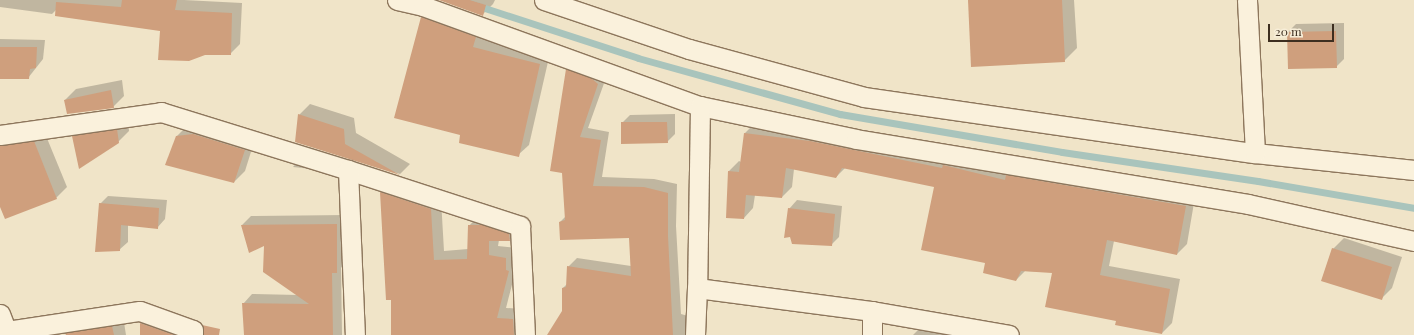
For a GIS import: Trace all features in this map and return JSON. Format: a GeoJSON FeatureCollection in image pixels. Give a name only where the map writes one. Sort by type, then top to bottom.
{"type":"FeatureCollection","features":[{"type":"Feature","properties":{"kind":"street"},"geometry":{"type":"LineString","coordinates":[[397,0],[423,6],[700,106],[856,139],[1248,204],[1414,241]]}},
{"type":"Feature","properties":{"kind":"street"},"geometry":{"type":"LineString","coordinates":[[544,0],[689,49],[864,97],[1254,152],[1414,170]]}},
{"type":"Feature","properties":{"kind":"street"},"geometry":{"type":"LineString","coordinates":[[1247,0],[1254,152]]}},
{"type":"Feature","properties":{"kind":"street"},"geometry":{"type":"LineString","coordinates":[[695,335],[700,106]]}},
{"type":"Feature","properties":{"kind":"street"},"geometry":{"type":"LineString","coordinates":[[0,135],[161,112],[348,170],[520,226],[526,335]]}},
{"type":"Feature","properties":{"kind":"street"},"geometry":{"type":"LineString","coordinates":[[348,170],[355,335]]}},
{"type":"Feature","properties":{"kind":"street"},"geometry":{"type":"LineString","coordinates":[[697,288],[872,311],[1008,335]]}},
{"type":"Feature","properties":{"kind":"street"},"geometry":{"type":"LineString","coordinates":[[0,314],[8,333],[140,311],[193,330],[193,335]]}},
{"type":"Feature","properties":{"kind":"street"},"geometry":{"type":"LineString","coordinates":[[872,311],[872,335]]}},
{"type":"Feature","properties":{"kind":"building"},"geometry":{"type":"Polygon","coordinates":[[[122,0],[177,0],[175,10],[232,13],[231,55],[205,55],[189,61],[158,60],[160,31],[55,16],[56,2],[121,7],[122,0]]]}},
{"type":"Feature","properties":{"kind":"building"},"geometry":{"type":"Polygon","coordinates":[[[439,0],[470,0],[486,5],[483,16],[439,0]]]}},
{"type":"Feature","properties":{"kind":"building"},"geometry":{"type":"Polygon","coordinates":[[[968,0],[1062,0],[1065,62],[971,67],[968,0]]]}},
{"type":"Feature","properties":{"kind":"building"},"geometry":{"type":"Polygon","coordinates":[[[421,17],[476,37],[473,47],[540,64],[519,157],[459,143],[460,135],[394,118],[421,17]]]}},
{"type":"Feature","properties":{"kind":"building"},"geometry":{"type":"Polygon","coordinates":[[[1336,31],[1337,68],[1288,69],[1287,32],[1336,31]]]}},
{"type":"Feature","properties":{"kind":"building"},"geometry":{"type":"Polygon","coordinates":[[[0,47],[37,47],[36,68],[30,69],[29,79],[0,79],[0,47]]]}},
{"type":"Feature","properties":{"kind":"building"},"geometry":{"type":"Polygon","coordinates":[[[566,69],[591,78],[598,84],[580,137],[601,140],[593,186],[644,187],[668,193],[668,236],[673,335],[547,335],[562,311],[562,288],[566,287],[567,266],[631,276],[629,238],[560,240],[559,222],[565,220],[562,173],[550,171],[566,69]]]}},
{"type":"Feature","properties":{"kind":"building"},"geometry":{"type":"Polygon","coordinates":[[[111,90],[114,108],[67,114],[64,100],[111,90]]]}},
{"type":"Feature","properties":{"kind":"building"},"geometry":{"type":"Polygon","coordinates":[[[298,114],[344,129],[345,144],[400,175],[295,142],[298,114]]]}},
{"type":"Feature","properties":{"kind":"building"},"geometry":{"type":"Polygon","coordinates":[[[621,122],[667,122],[668,143],[621,144],[621,122]]]}},
{"type":"Feature","properties":{"kind":"building"},"geometry":{"type":"Polygon","coordinates":[[[117,129],[119,143],[79,169],[72,136],[117,129]]]}},
{"type":"Feature","properties":{"kind":"building"},"geometry":{"type":"Polygon","coordinates":[[[744,133],[810,141],[942,168],[943,165],[1005,180],[1006,175],[1186,206],[1177,255],[1107,240],[1100,275],[1170,289],[1162,334],[1115,325],[1116,321],[1045,307],[1052,273],[1021,271],[1016,281],[983,273],[985,263],[921,250],[934,187],[842,168],[836,178],[786,168],[782,198],[746,195],[744,219],[726,218],[728,171],[739,172],[744,133]]]}},
{"type":"Feature","properties":{"kind":"building"},"geometry":{"type":"Polygon","coordinates":[[[193,134],[245,150],[234,183],[165,165],[176,136],[193,134]]]}},
{"type":"Feature","properties":{"kind":"building"},"geometry":{"type":"Polygon","coordinates":[[[34,141],[57,199],[5,219],[0,207],[0,146],[34,141]]]}},
{"type":"Feature","properties":{"kind":"building"},"geometry":{"type":"Polygon","coordinates":[[[380,192],[431,209],[434,260],[467,259],[468,225],[483,225],[509,234],[510,241],[489,241],[489,255],[506,258],[506,270],[509,271],[497,318],[513,319],[514,335],[391,335],[391,300],[386,300],[380,192]]]}},
{"type":"Feature","properties":{"kind":"building"},"geometry":{"type":"Polygon","coordinates":[[[99,203],[159,208],[158,229],[121,225],[120,251],[95,252],[99,203]]]}},
{"type":"Feature","properties":{"kind":"building"},"geometry":{"type":"Polygon","coordinates":[[[788,208],[835,214],[832,246],[792,244],[790,237],[784,238],[788,208]]]}},
{"type":"Feature","properties":{"kind":"building"},"geometry":{"type":"Polygon","coordinates":[[[337,224],[337,273],[332,273],[333,335],[244,335],[242,303],[309,304],[263,272],[264,246],[249,253],[241,225],[337,224]]]}},
{"type":"Feature","properties":{"kind":"building"},"geometry":{"type":"Polygon","coordinates":[[[1332,248],[1392,267],[1382,300],[1321,281],[1332,248]]]}},
{"type":"Feature","properties":{"kind":"building"},"geometry":{"type":"Polygon","coordinates":[[[140,323],[174,335],[140,335],[140,323]]]}},
{"type":"Feature","properties":{"kind":"building"},"geometry":{"type":"Polygon","coordinates":[[[202,325],[220,329],[219,335],[204,335],[202,325]]]}},
{"type":"Feature","properties":{"kind":"building"},"geometry":{"type":"Polygon","coordinates":[[[112,326],[114,335],[66,335],[65,333],[112,326]]]}},
{"type":"Feature","properties":{"kind":"waterway"},"geometry":{"type":"LineString","coordinates":[[460,0],[638,58],[840,114],[1062,152],[1258,181],[1414,208]]}}]}
